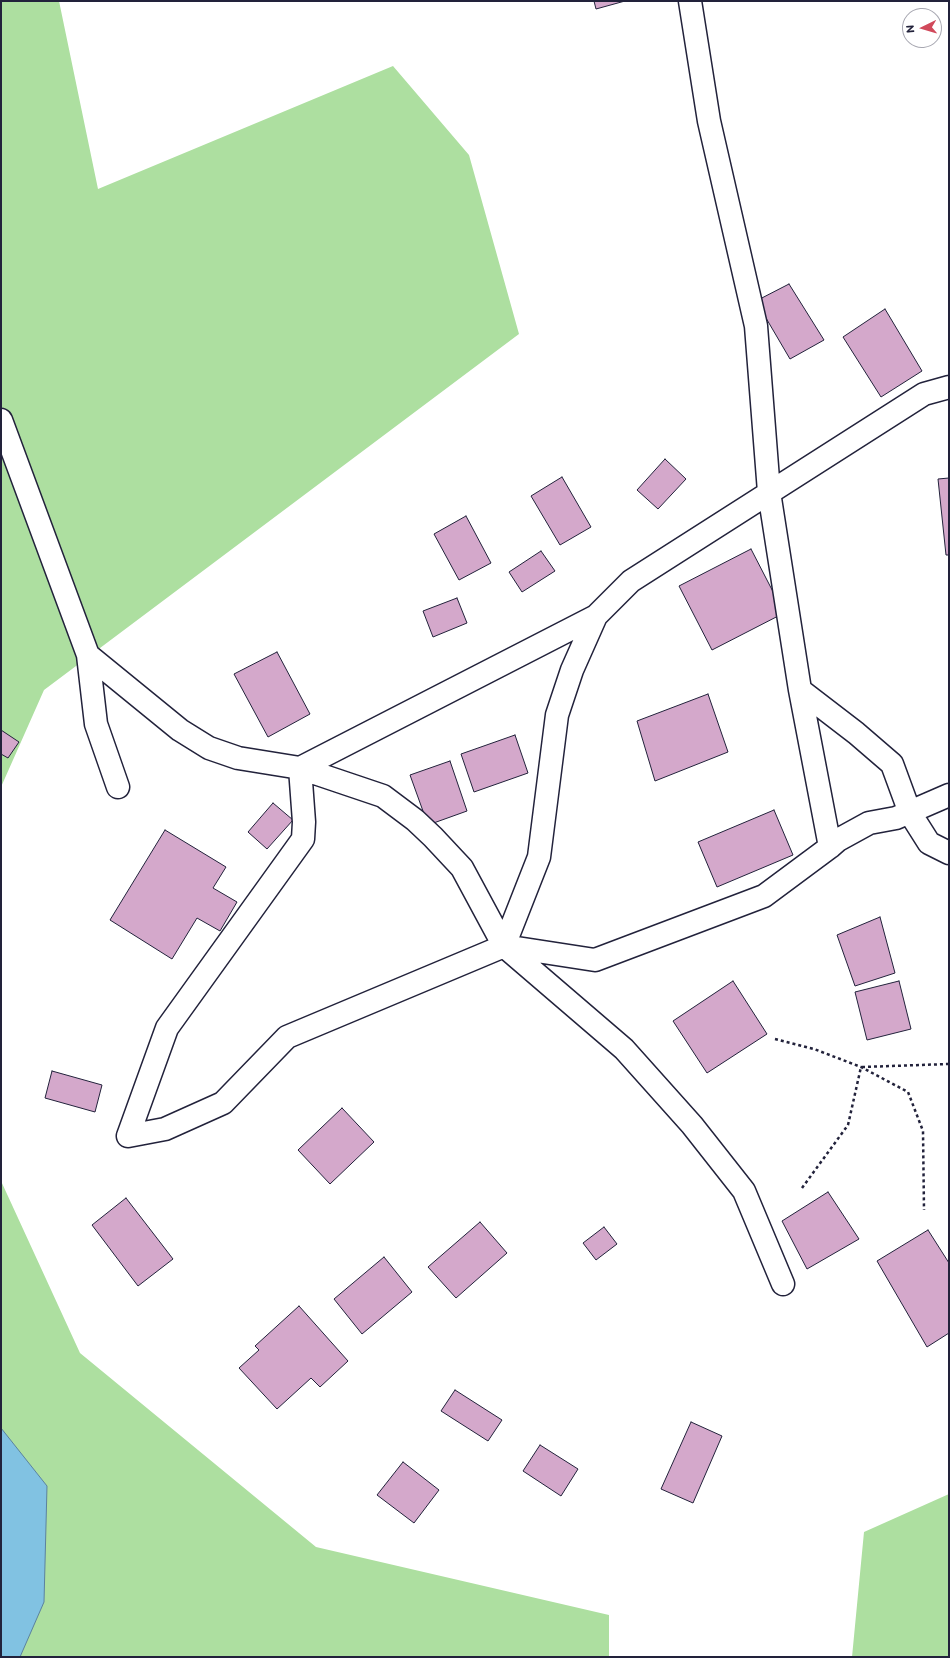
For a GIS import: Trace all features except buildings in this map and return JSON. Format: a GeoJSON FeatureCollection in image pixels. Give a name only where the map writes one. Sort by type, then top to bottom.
{"type":"FeatureCollection","features":[{"type":"Feature","properties":{"kind":"street"},"geometry":{"type":"LineString","coordinates":[[690,1],[709,121],[756,326],[768,492],[800,690],[830,847]]}},
{"type":"Feature","properties":{"kind":"street"},"geometry":{"type":"LineString","coordinates":[[300,768],[596,616],[631,581],[768,492],[924,394],[949,387]]}},
{"type":"Feature","properties":{"kind":"street"},"geometry":{"type":"LineString","coordinates":[[1,420],[88,655],[96,724],[118,787]]}},
{"type":"Feature","properties":{"kind":"street"},"geometry":{"type":"LineString","coordinates":[[504,946],[539,856],[557,715],[572,670],[596,616]]}},
{"type":"Feature","properties":{"kind":"street"},"geometry":{"type":"LineString","coordinates":[[88,655],[180,730],[208,748],[238,758],[300,768],[382,796],[415,820],[462,868],[504,946],[624,1049],[692,1125],[744,1191],[783,1284]]}},
{"type":"Feature","properties":{"kind":"street"},"geometry":{"type":"LineString","coordinates":[[800,690],[856,733],[892,764],[910,813],[928,843],[949,853]]}},
{"type":"Feature","properties":{"kind":"street"},"geometry":{"type":"LineString","coordinates":[[300,768],[304,822],[302,839],[167,1028],[128,1136],[165,1129],[223,1103],[287,1037],[504,946],[594,960],[764,896],[838,840],[869,823],[896,818],[949,795]]}},
{"type":"Feature","properties":{"kind":"path"},"geometry":{"type":"LineString","coordinates":[[775,1040],[814,1049],[861,1068],[908,1092],[923,1131],[924,1210]]}},
{"type":"Feature","properties":{"kind":"path"},"geometry":{"type":"LineString","coordinates":[[861,1068],[949,1064]]}},
{"type":"Feature","properties":{"kind":"path"},"geometry":{"type":"LineString","coordinates":[[802,1188],[848,1125],[861,1068]]}},
{"type":"Feature","properties":{"kind":"green space"},"geometry":{"type":"Polygon","coordinates":[[[1,1],[59,1],[98,189],[393,66],[469,155],[519,334],[44,690],[1,787],[1,1]]]}},
{"type":"Feature","properties":{"kind":"green space"},"geometry":{"type":"Polygon","coordinates":[[[1,1181],[80,1353],[316,1547],[609,1615],[609,1657],[1,1657],[1,1181]]]}},
{"type":"Feature","properties":{"kind":"green space"},"geometry":{"type":"Polygon","coordinates":[[[949,1494],[949,1657],[852,1657],[864,1532],[949,1494]]]}},
{"type":"Feature","properties":{"kind":"water"},"geometry":{"type":"Polygon","coordinates":[[[1,1428],[47,1486],[44,1602],[20,1657],[1,1657],[1,1428]]]}}]}
